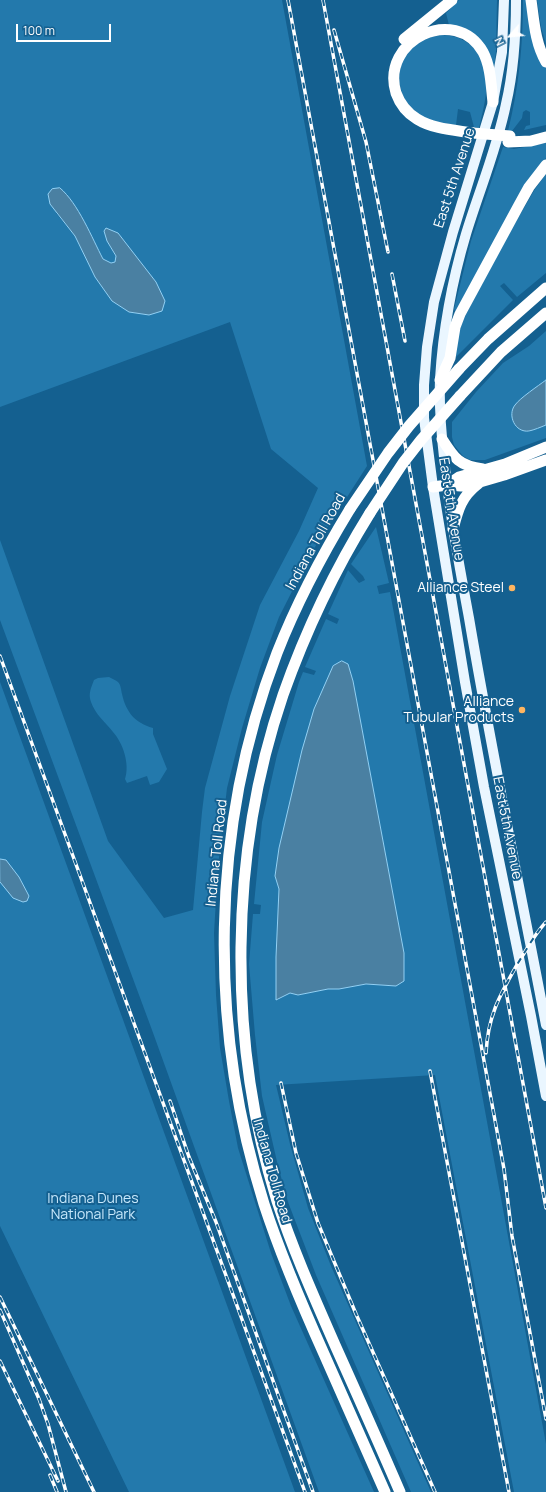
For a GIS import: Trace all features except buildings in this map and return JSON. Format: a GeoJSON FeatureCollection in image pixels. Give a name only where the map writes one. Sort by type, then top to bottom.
{"type":"FeatureCollection","features":[{"type":"Feature","properties":{"kind":"highway"},"geometry":{"type":"LineString","coordinates":[[452,0],[409,34],[398,46],[390,60],[387,69],[387,82],[392,102],[398,111],[414,125],[435,133],[531,141],[546,137]]}},
{"type":"Feature","properties":{"kind":"highway"},"geometry":{"type":"LineString","coordinates":[[531,0],[536,37],[540,52],[546,62]]}},
{"type":"Feature","properties":{"kind":"highway"},"geometry":{"type":"LineString","coordinates":[[472,135],[436,126],[417,119],[406,110],[398,98],[394,80],[394,70],[401,54],[413,40],[432,31],[455,31],[467,36],[475,42],[482,51],[487,62],[493,102]]}},
{"type":"Feature","properties":{"kind":"highway"},"geometry":{"type":"LineString","coordinates":[[509,139],[546,131]]}},
{"type":"Feature","properties":{"kind":"highway"},"geometry":{"type":"LineString","coordinates":[[440,380],[450,358],[455,327],[467,300],[519,205],[546,165]]}},
{"type":"Feature","properties":{"kind":"highway","name":"Indiana Toll Road"},"geometry":{"type":"LineString","coordinates":[[385,1492],[280,1252],[264,1203],[242,1121],[234,1077],[227,1020],[224,962],[226,907],[234,817],[242,773],[252,732],[270,673],[289,624],[323,554],[350,509],[388,453],[409,426],[459,369],[493,334],[546,288]]}},
{"type":"Feature","properties":{"kind":"highway","name":"Indiana Toll Road"},"geometry":{"type":"LineString","coordinates":[[400,1492],[309,1286],[293,1246],[265,1157],[249,1072],[243,1017],[243,904],[253,818],[261,777],[283,695],[305,638],[335,572],[370,513],[403,463],[421,440],[482,371],[501,352],[546,313]]}},
{"type":"Feature","properties":{"kind":"highway"},"geometry":{"type":"LineString","coordinates":[[442,439],[454,458],[460,463],[472,468],[485,470]]}},
{"type":"Feature","properties":{"kind":"highway"},"geometry":{"type":"LineString","coordinates":[[447,485],[459,477],[485,470],[546,448]]}},
{"type":"Feature","properties":{"kind":"highway"},"geometry":{"type":"LineString","coordinates":[[433,487],[447,485],[461,486],[480,482],[504,476],[546,460]]}},
{"type":"Feature","properties":{"kind":"highway"},"geometry":{"type":"LineString","coordinates":[[453,529],[464,497],[480,482]]}},
{"type":"Feature","properties":{"kind":"main road","name":"East 5th Avenue"},"geometry":{"type":"LineString","coordinates":[[504,0],[502,52],[493,102],[444,260],[432,317],[427,347],[424,418],[433,487],[483,779],[532,1016],[546,1096]]}},
{"type":"Feature","properties":{"kind":"main road","name":"East 5th Avenue"},"geometry":{"type":"LineString","coordinates":[[516,0],[514,52],[507,102],[502,124],[466,234],[456,272],[445,328],[440,380],[442,439],[453,529],[519,891],[546,1025]]}},
{"type":"Feature","properties":{"kind":"green space"},"geometry":{"type":"Polygon","coordinates":[[[0,0],[282,0],[367,466],[313,550],[279,617],[260,668],[242,728],[227,788],[218,866],[214,933],[216,995],[220,1048],[238,1148],[271,1253],[291,1306],[374,1492],[319,1492],[152,1030],[0,620],[0,540],[108,841],[164,918],[193,910],[205,788],[230,696],[260,605],[299,531],[318,488],[271,449],[230,322],[0,407],[0,0]],[[67,194],[56,213],[75,236],[95,277],[112,301],[129,312],[149,315],[156,282],[118,233],[107,241],[116,257],[115,262],[111,263],[103,259],[67,194]]]}},
{"type":"Feature","properties":{"kind":"green space"},"geometry":{"type":"Polygon","coordinates":[[[459,0],[497,0],[496,51],[494,68],[490,56],[449,25],[446,13],[459,0]]]}},
{"type":"Feature","properties":{"kind":"green space"},"geometry":{"type":"Polygon","coordinates":[[[523,0],[528,0],[546,66],[546,125],[524,130],[526,126],[530,125],[530,112],[526,110],[523,112],[522,118],[512,131],[508,131],[520,66],[523,0]]]}},
{"type":"Feature","properties":{"kind":"green space"},"geometry":{"type":"Polygon","coordinates":[[[537,0],[546,0],[546,44],[541,27],[537,0]]]}},
{"type":"Feature","properties":{"kind":"green space"},"geometry":{"type":"Polygon","coordinates":[[[440,35],[454,36],[462,39],[474,48],[480,56],[484,66],[487,86],[479,128],[474,127],[470,112],[458,109],[456,125],[438,122],[420,115],[411,107],[405,98],[399,78],[404,58],[411,49],[422,40],[440,35]]]}},
{"type":"Feature","properties":{"kind":"green space"},"geometry":{"type":"Polygon","coordinates":[[[546,143],[546,158],[530,179],[456,312],[454,309],[471,241],[503,147],[514,149],[546,143]]]}},
{"type":"Feature","properties":{"kind":"green space"},"geometry":{"type":"Polygon","coordinates":[[[546,174],[546,273],[517,297],[504,283],[500,286],[513,300],[455,358],[459,331],[465,316],[511,230],[535,189],[546,174]]]}},
{"type":"Feature","properties":{"kind":"green space"},"geometry":{"type":"Polygon","coordinates":[[[546,331],[546,380],[514,406],[528,432],[546,425],[546,438],[485,460],[470,460],[463,456],[454,445],[452,437],[452,422],[476,392],[503,363],[529,346],[546,331]]]}},
{"type":"Feature","properties":{"kind":"green space"},"geometry":{"type":"Polygon","coordinates":[[[376,527],[389,583],[377,586],[379,594],[390,592],[546,1444],[546,1492],[514,1492],[435,1075],[276,1085],[290,1144],[308,1208],[331,1266],[431,1492],[411,1492],[316,1275],[288,1202],[262,1096],[249,964],[253,914],[260,914],[261,905],[254,904],[262,822],[277,755],[299,682],[303,672],[314,675],[316,671],[305,667],[326,619],[337,624],[339,619],[328,614],[348,570],[359,583],[365,580],[351,564],[376,527]],[[348,664],[275,876],[279,889],[276,957],[277,1000],[290,993],[298,995],[366,984],[396,986],[404,953],[353,681],[348,664]]]}},
{"type":"Feature","properties":{"kind":"green space"},"geometry":{"type":"Polygon","coordinates":[[[109,677],[119,683],[126,706],[132,716],[141,723],[153,728],[153,734],[167,769],[159,782],[150,785],[147,776],[127,783],[125,779],[127,767],[123,748],[117,737],[100,718],[90,699],[90,691],[94,680],[109,677]]]}},
{"type":"Feature","properties":{"kind":"green space","name":"Indiana Dunes National Park"},"geometry":{"type":"Polygon","coordinates":[[[0,682],[295,1492],[129,1492],[0,1226],[0,682]]]}},
{"type":"Feature","properties":{"kind":"shaded area"},"geometry":{"type":"Polygon","coordinates":[[[60,188],[73,202],[103,259],[111,263],[115,262],[116,256],[107,241],[104,231],[106,228],[118,233],[156,282],[165,301],[162,311],[149,315],[129,312],[112,301],[95,277],[75,236],[50,204],[48,194],[52,189],[60,188]]]}},
{"type":"Feature","properties":{"kind":"shaded area"},"geometry":{"type":"Polygon","coordinates":[[[546,380],[546,425],[529,431],[524,431],[516,426],[512,418],[513,409],[521,399],[546,380]]]}},
{"type":"Feature","properties":{"kind":"shaded area"},"geometry":{"type":"Polygon","coordinates":[[[342,661],[348,664],[353,681],[404,953],[404,981],[396,986],[366,984],[298,995],[290,993],[276,1000],[279,889],[275,876],[279,848],[302,750],[314,709],[333,666],[342,661]]]}},
{"type":"Feature","properties":{"kind":"shaded area"},"geometry":{"type":"Polygon","coordinates":[[[0,859],[6,860],[19,877],[29,896],[27,901],[23,902],[13,898],[0,882],[0,859]]]}},
{"type":"Feature","properties":{"kind":"railway"},"geometry":{"type":"LineString","coordinates":[[288,0],[504,1169],[512,1236],[546,1419]]}},
{"type":"Feature","properties":{"kind":"railway"},"geometry":{"type":"LineString","coordinates":[[323,0],[546,1208]]}},
{"type":"Feature","properties":{"kind":"railway"},"geometry":{"type":"LineString","coordinates":[[334,30],[366,142],[388,252]]}},
{"type":"Feature","properties":{"kind":"railway"},"geometry":{"type":"LineString","coordinates":[[392,274],[405,341]]}},
{"type":"Feature","properties":{"kind":"railway"},"geometry":{"type":"LineString","coordinates":[[0,656],[305,1492]]}},
{"type":"Feature","properties":{"kind":"railway"},"geometry":{"type":"LineString","coordinates":[[486,1053],[489,1027],[500,996],[518,963],[546,922]]}},
{"type":"Feature","properties":{"kind":"railway"},"geometry":{"type":"LineString","coordinates":[[430,1071],[509,1492]]}},
{"type":"Feature","properties":{"kind":"railway"},"geometry":{"type":"LineString","coordinates":[[281,1083],[296,1153],[318,1223],[356,1314],[435,1492]]}},
{"type":"Feature","properties":{"kind":"railway"},"geometry":{"type":"LineString","coordinates":[[170,1101],[189,1157],[216,1222],[313,1492]]}},
{"type":"Feature","properties":{"kind":"railway"},"geometry":{"type":"LineString","coordinates":[[0,1297],[94,1492]]}},
{"type":"Feature","properties":{"kind":"railway"},"geometry":{"type":"LineString","coordinates":[[0,1310],[39,1399],[48,1424],[66,1492]]}},
{"type":"Feature","properties":{"kind":"railway"},"geometry":{"type":"LineString","coordinates":[[0,1361],[58,1481]]}},
{"type":"Feature","properties":{"kind":"railway"},"geometry":{"type":"LineString","coordinates":[[50,1475],[57,1492]]}},
{"type":"Feature","properties":{"kind":"place","name":"Alliance Steel"},"geometry":{"type":"Point","coordinates":[512,588]}},
{"type":"Feature","properties":{"kind":"place","name":"Alliance Tubular Products"},"geometry":{"type":"Point","coordinates":[522,710]}}]}
